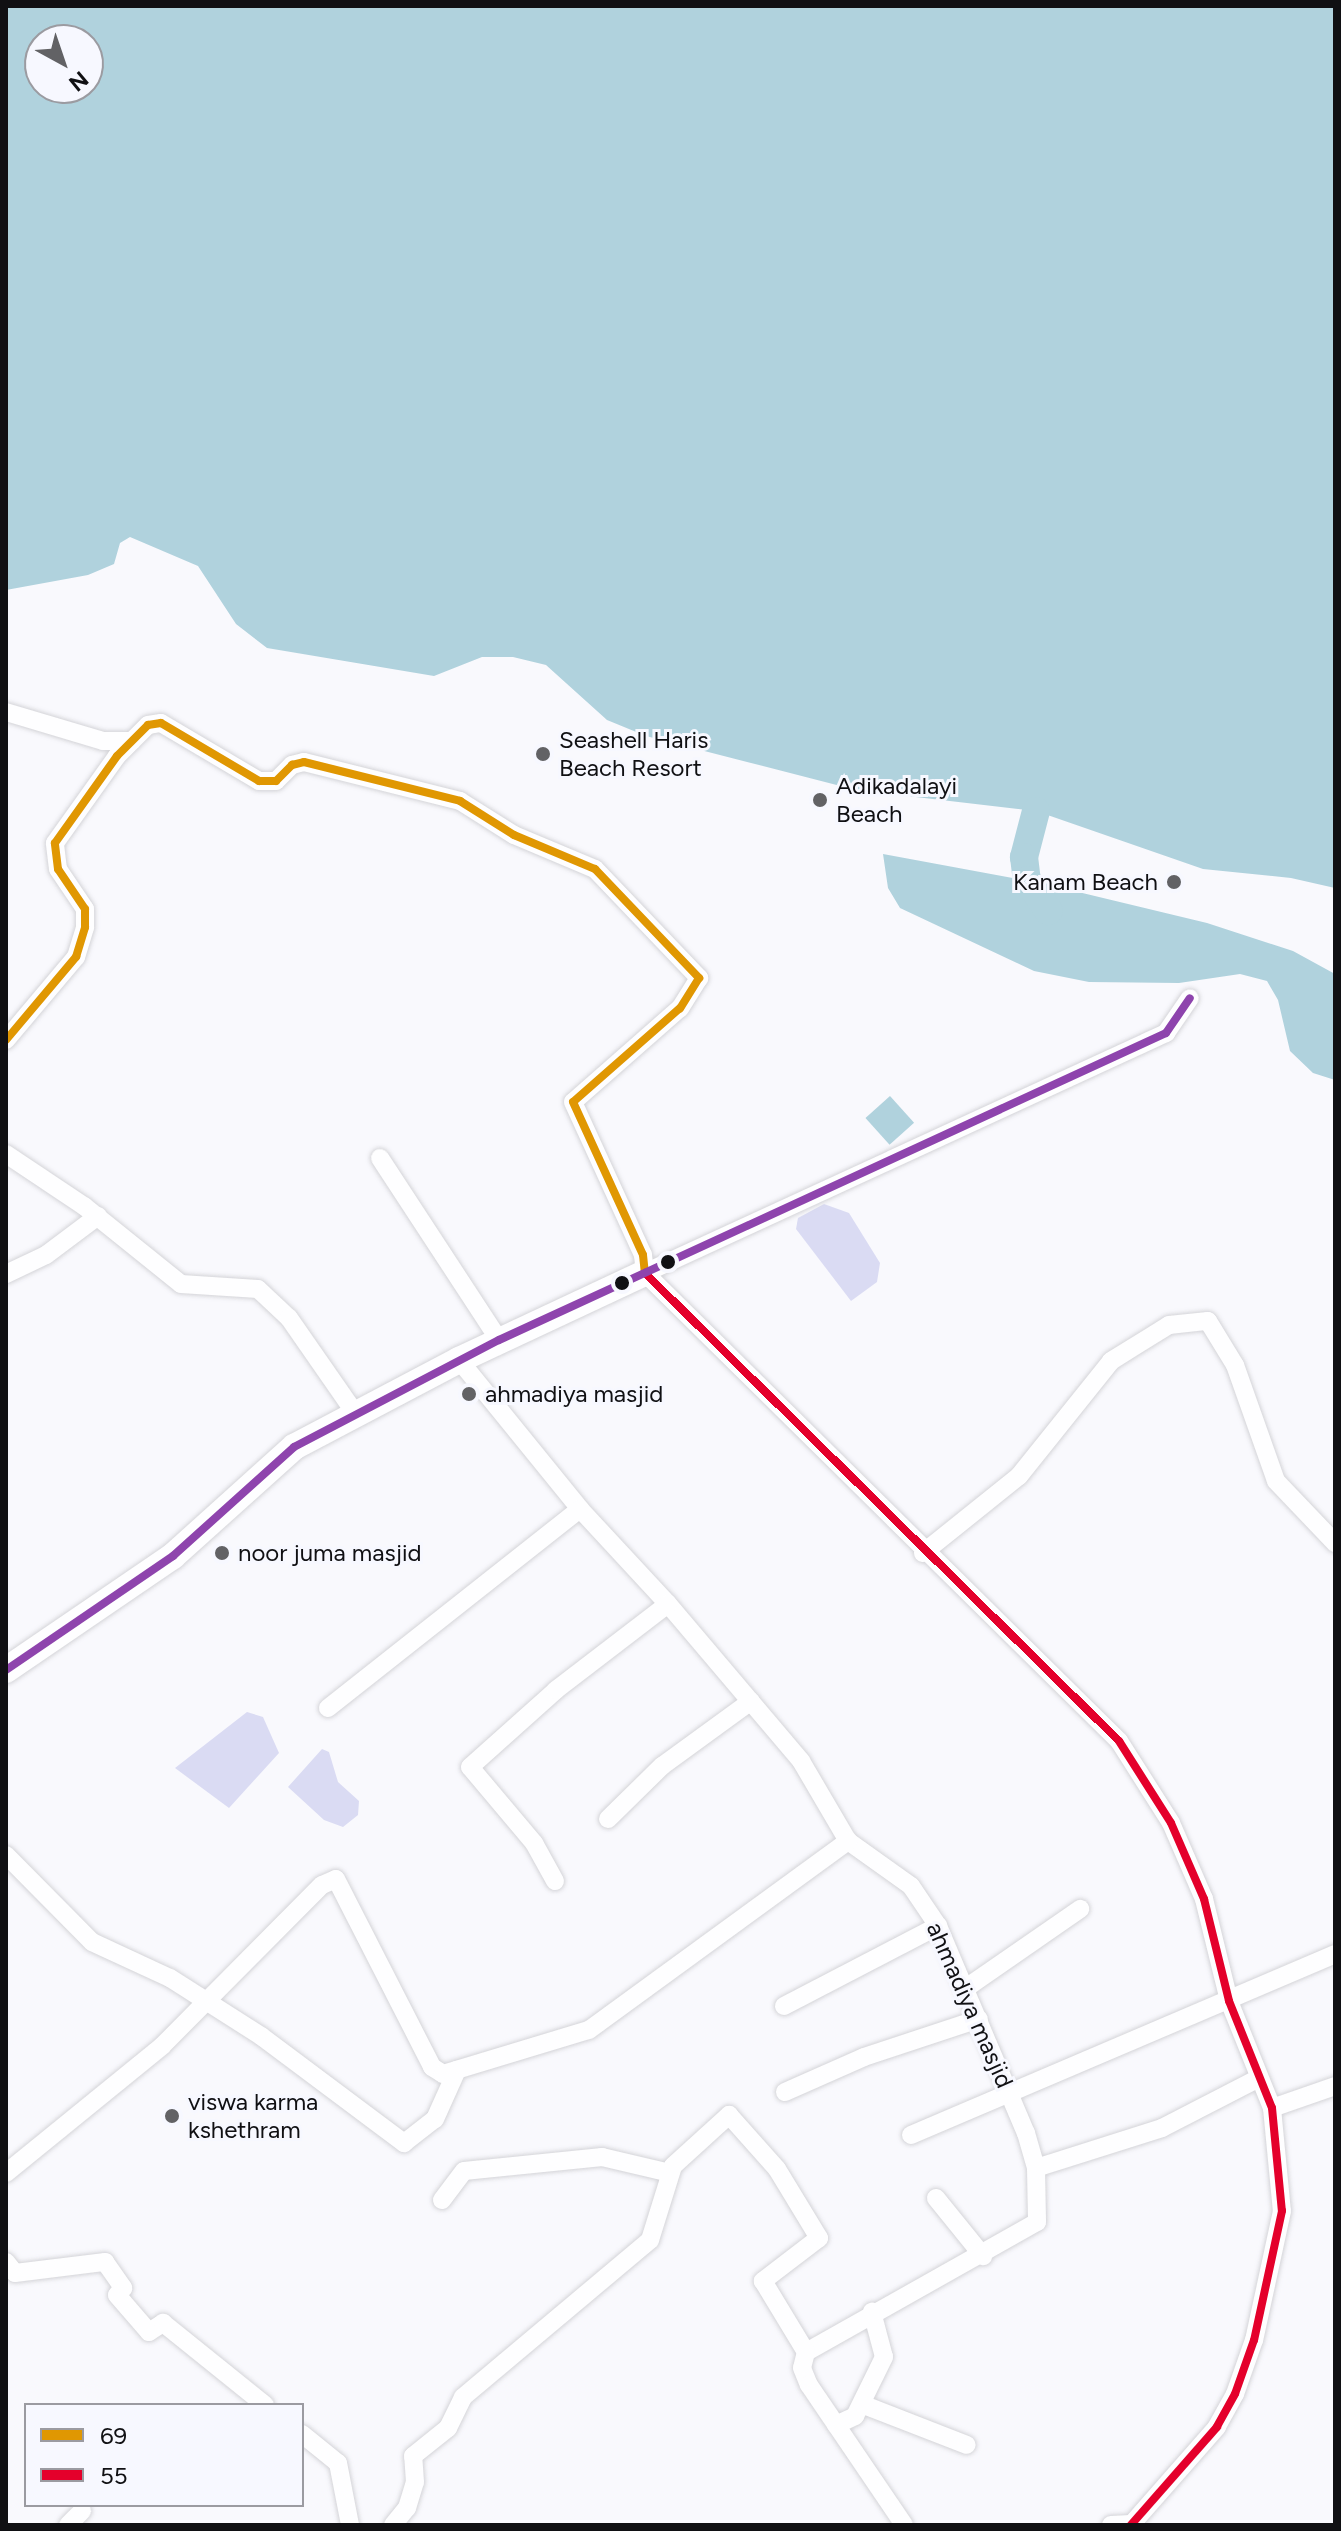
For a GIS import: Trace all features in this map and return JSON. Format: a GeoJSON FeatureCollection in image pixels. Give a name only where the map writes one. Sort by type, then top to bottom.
{"type":"FeatureCollection","features":[{"type":"Feature","properties":{"kind":"street"},"geometry":{"type":"LineString","coordinates":[[6,712],[103,741],[132,741]]}},
{"type":"Feature","properties":{"kind":"street"},"geometry":{"type":"LineString","coordinates":[[6,1040],[76,957],[85,909],[58,869],[55,843],[132,741],[148,725],[161,723],[259,781],[276,781],[292,765],[304,762],[395,788],[427,788],[460,801],[514,835],[595,869],[699,978],[680,1008],[573,1102],[643,1255],[645,1273],[923,1553],[1119,1741],[1171,1823],[1204,1899],[1229,2001],[1257,2079],[1272,2108],[1282,2211],[1254,2340],[1217,2427],[1131,2524],[1111,2525]]}},
{"type":"Feature","properties":{"kind":"street"},"geometry":{"type":"LineString","coordinates":[[6,1670],[173,1556],[294,1447],[499,1340],[1166,1033],[1190,998]]}},
{"type":"Feature","properties":{"kind":"street"},"geometry":{"type":"LineString","coordinates":[[6,1154],[98,1216],[181,1284],[258,1289],[289,1318],[357,1416]]}},
{"type":"Feature","properties":{"kind":"street"},"geometry":{"type":"LineString","coordinates":[[380,1158],[390,1181],[499,1340]]}},
{"type":"Feature","properties":{"kind":"street"},"geometry":{"type":"LineString","coordinates":[[6,1274],[46,1255],[98,1216]]}},
{"type":"Feature","properties":{"kind":"street"},"geometry":{"type":"LineString","coordinates":[[923,1553],[1019,1476],[1111,1361],[1169,1325],[1208,1321],[1235,1365],[1276,1481],[1335,1543]]}},
{"type":"Feature","properties":{"kind":"street","name":"ahmadiya masjid"},"geometry":{"type":"LineString","coordinates":[[459,1360],[580,1509],[668,1604],[801,1761],[848,1841],[911,1886],[938,1926],[966,1988],[1036,2168],[1037,2222],[983,2256],[872,2312],[806,2352]]}},
{"type":"Feature","properties":{"kind":"street"},"geometry":{"type":"LineString","coordinates":[[328,1708],[580,1509]]}},
{"type":"Feature","properties":{"kind":"street"},"geometry":{"type":"LineString","coordinates":[[555,1881],[534,1843],[470,1767],[556,1690],[668,1604]]}},
{"type":"Feature","properties":{"kind":"street"},"geometry":{"type":"LineString","coordinates":[[608,1819],[662,1766],[751,1701]]}},
{"type":"Feature","properties":{"kind":"street"},"geometry":{"type":"LineString","coordinates":[[6,2173],[162,2046],[322,1885],[336,1879],[432,2067],[443,2074],[589,2030],[848,1841]]}},
{"type":"Feature","properties":{"kind":"street"},"geometry":{"type":"LineString","coordinates":[[6,1855],[92,1942],[207,2002],[363,2109],[404,2143],[435,2119],[457,2070]]}},
{"type":"Feature","properties":{"kind":"street"},"geometry":{"type":"LineString","coordinates":[[966,1988],[1080,1909]]}},
{"type":"Feature","properties":{"kind":"street"},"geometry":{"type":"LineString","coordinates":[[784,2006],[938,1926]]}},
{"type":"Feature","properties":{"kind":"street"},"geometry":{"type":"LineString","coordinates":[[911,2135],[1010,2097],[1335,1954]]}},
{"type":"Feature","properties":{"kind":"street"},"geometry":{"type":"LineString","coordinates":[[785,2092],[864,2057],[979,2019]]}},
{"type":"Feature","properties":{"kind":"street"},"geometry":{"type":"LineString","coordinates":[[1036,2168],[1162,2128],[1257,2079]]}},
{"type":"Feature","properties":{"kind":"street"},"geometry":{"type":"LineString","coordinates":[[1272,2108],[1335,2086]]}},
{"type":"Feature","properties":{"kind":"street"},"geometry":{"type":"LineString","coordinates":[[393,2525],[407,2508],[415,2482],[413,2456],[448,2428],[463,2397],[650,2240],[670,2173],[725,2117],[737,2118],[746,2128],[819,2238],[763,2281],[806,2352],[802,2368],[836,2425],[904,2525]]}},
{"type":"Feature","properties":{"kind":"street"},"geometry":{"type":"LineString","coordinates":[[442,2200],[464,2171],[602,2157],[670,2173]]}},
{"type":"Feature","properties":{"kind":"street"},"geometry":{"type":"LineString","coordinates":[[936,2198],[983,2256]]}},
{"type":"Feature","properties":{"kind":"street"},"geometry":{"type":"LineString","coordinates":[[6,2262],[15,2273],[105,2262],[123,2288],[117,2295],[149,2332],[163,2323],[263,2403]]}},
{"type":"Feature","properties":{"kind":"street"},"geometry":{"type":"LineString","coordinates":[[836,2425],[855,2416],[864,2405],[884,2357],[872,2312]]}},
{"type":"Feature","properties":{"kind":"street"},"geometry":{"type":"LineString","coordinates":[[864,2405],[967,2445]]}},
{"type":"Feature","properties":{"kind":"street"},"geometry":{"type":"LineString","coordinates":[[304,2436],[338,2463],[350,2525]]}},
{"type":"Feature","properties":{"kind":"street"},"geometry":{"type":"LineString","coordinates":[[68,2525],[82,2511]]}},
{"type":"Feature","properties":{"kind":"shaded area"},"geometry":{"type":"Polygon","coordinates":[[[6,6],[1335,6],[1335,888],[1291,878],[1203,869],[1036,811],[856,790],[646,736],[607,720],[546,665],[513,657],[482,657],[434,676],[267,648],[236,624],[198,566],[130,537],[120,543],[114,564],[88,575],[6,590],[6,6]]]}},
{"type":"Feature","properties":{"kind":"shaded area"},"geometry":{"type":"Polygon","coordinates":[[[883,854],[1045,884],[1207,923],[1293,951],[1335,974],[1335,1080],[1313,1073],[1290,1051],[1278,1000],[1267,981],[1240,974],[1179,983],[1089,982],[1034,971],[900,908],[888,888],[883,854]]]}},
{"type":"Feature","properties":{"kind":"shaded area"},"geometry":{"type":"Polygon","coordinates":[[[890,1096],[914,1123],[890,1145],[865,1118],[890,1096]]]}},
{"type":"Feature","properties":{"kind":"shaded area"},"geometry":{"type":"Polygon","coordinates":[[[824,1204],[849,1213],[880,1263],[877,1282],[851,1301],[796,1229],[798,1218],[824,1204]]]}},
{"type":"Feature","properties":{"kind":"shaded area"},"geometry":{"type":"Polygon","coordinates":[[[247,1712],[263,1717],[279,1753],[229,1808],[175,1768],[247,1712]]]}},
{"type":"Feature","properties":{"kind":"shaded area"},"geometry":{"type":"Polygon","coordinates":[[[322,1749],[329,1752],[338,1782],[359,1801],[358,1815],[343,1827],[324,1820],[288,1787],[322,1749]]]}},
{"type":"Feature","properties":{"kind":"waterway"},"geometry":{"type":"LineString","coordinates":[[1036,811],[1024,857],[1027,880],[1049,911]]}},
{"type":"Feature","properties":{"kind":"transit line","name":"69"},"geometry":{"type":"LineString","coordinates":[[6,1040],[76,957],[85,927],[85,909],[58,869],[55,843],[117,756],[148,725],[161,723],[259,781],[276,781],[292,765],[304,762],[460,801],[514,835],[595,869],[699,978],[680,1008],[573,1102],[643,1255],[645,1273]]}},
{"type":"Feature","properties":{"kind":"transit line"},"geometry":{"type":"LineString","coordinates":[[6,1670],[173,1556],[294,1447],[499,1340],[1166,1033],[1190,998]]}},
{"type":"Feature","properties":{"kind":"transit line","name":"55"},"geometry":{"type":"LineString","coordinates":[[645,1273],[1119,1741],[1171,1823],[1204,1899],[1229,2001],[1272,2108],[1282,2211],[1254,2340],[1235,2394],[1217,2427],[1131,2525]]}},
{"type":"Feature","properties":{"kind":"place","name":"Seashell Haris Beach Resort"},"geometry":{"type":"Point","coordinates":[543,754]}},
{"type":"Feature","properties":{"kind":"place","name":"Adikadalayi Beach"},"geometry":{"type":"Point","coordinates":[820,800]}},
{"type":"Feature","properties":{"kind":"place","name":"Kanam Beach"},"geometry":{"type":"Point","coordinates":[1174,882]}},
{"type":"Feature","properties":{"kind":"place","name":"ahmadiya masjid"},"geometry":{"type":"Point","coordinates":[469,1394]}},
{"type":"Feature","properties":{"kind":"place","name":"noor juma masjid"},"geometry":{"type":"Point","coordinates":[222,1553]}},
{"type":"Feature","properties":{"kind":"place","name":"viswa karma kshethram"},"geometry":{"type":"Point","coordinates":[172,2116]}}]}
